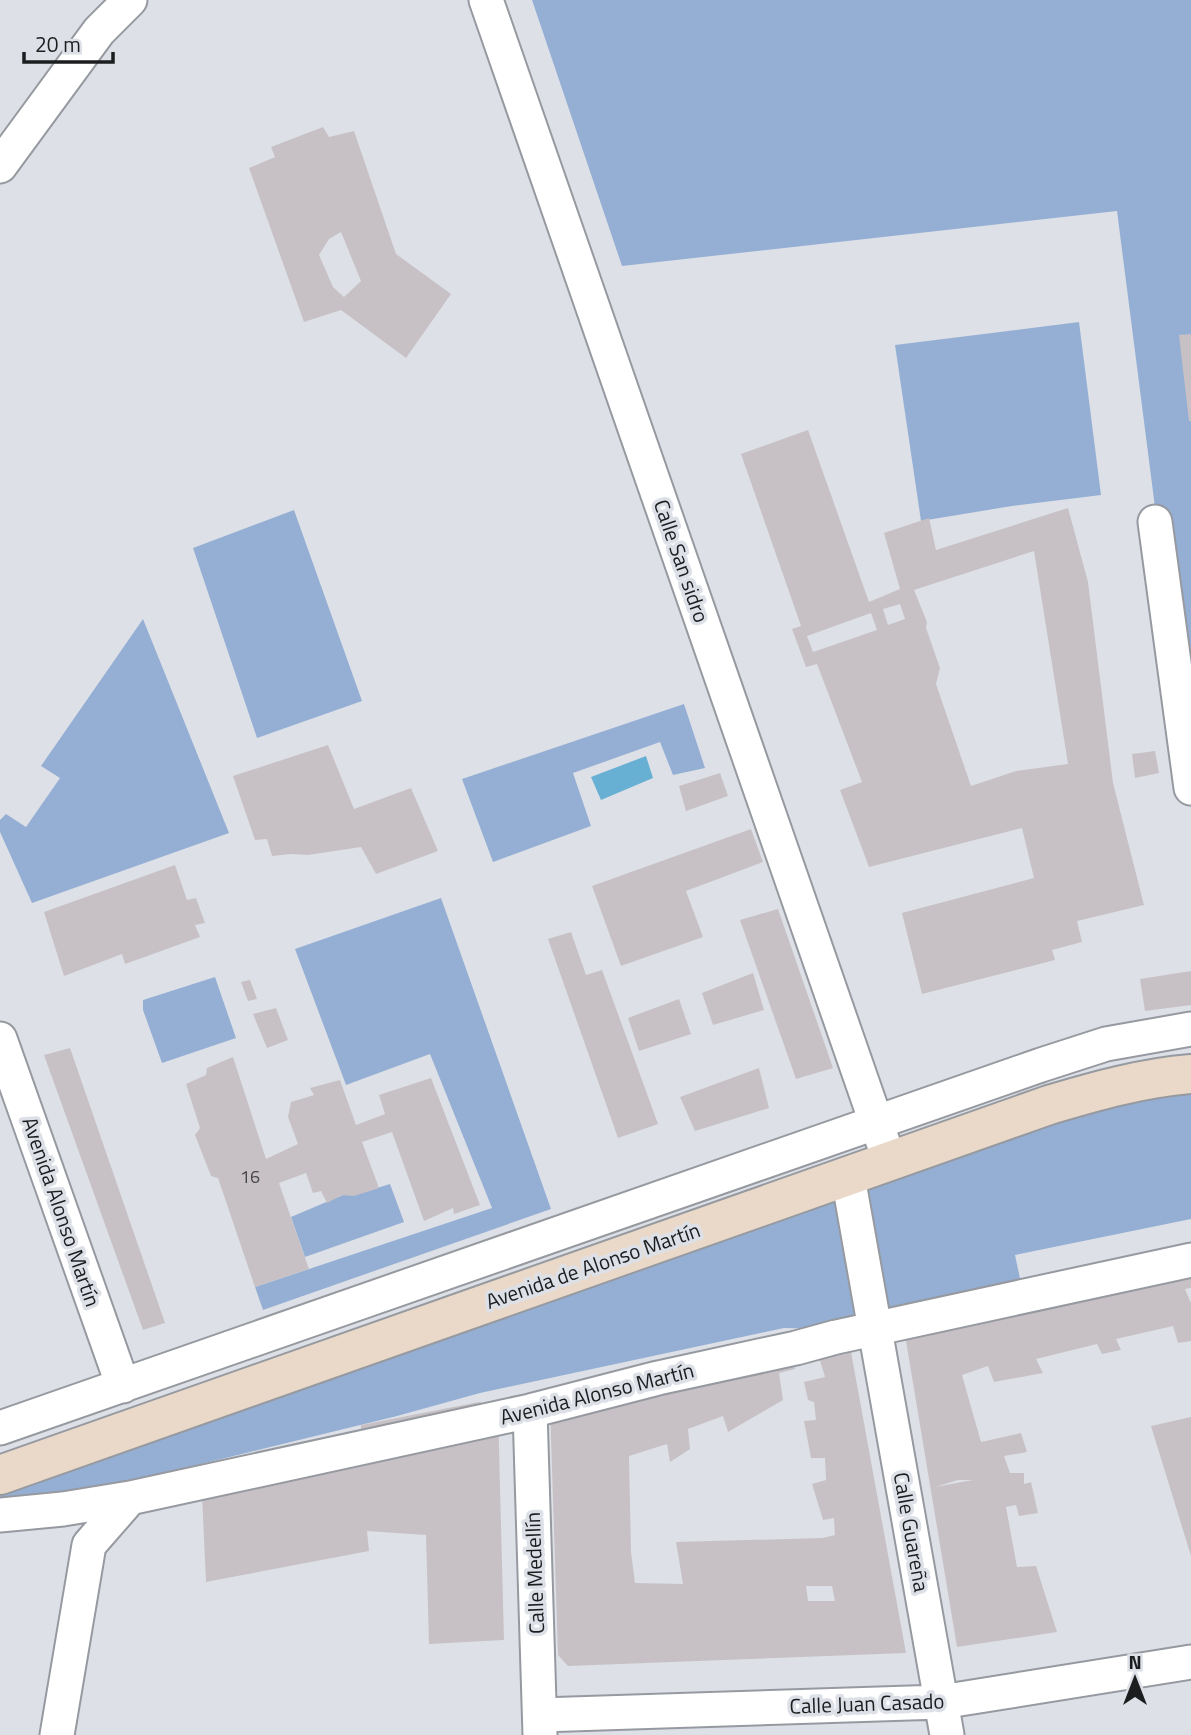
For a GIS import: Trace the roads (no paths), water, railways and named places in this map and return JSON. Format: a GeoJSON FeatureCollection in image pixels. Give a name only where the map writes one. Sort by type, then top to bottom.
{"type":"FeatureCollection","features":[{"type":"Feature","properties":{"kind":"main road","name":"Avenida de Alonso Martín"},"geometry":{"type":"LineString","coordinates":[[0,1475],[1049,1105],[1107,1088],[1163,1076],[1191,1074]]}},
{"type":"Feature","properties":{"kind":"street"},"geometry":{"type":"LineString","coordinates":[[0,166],[99,31],[130,0]]}},
{"type":"Feature","properties":{"kind":"street","name":"Calle San sidro"},"geometry":{"type":"LineString","coordinates":[[486,0],[890,1162]]}},
{"type":"Feature","properties":{"kind":"street"},"geometry":{"type":"LineString","coordinates":[[1156,522],[1191,788]]}},
{"type":"Feature","properties":{"kind":"street","name":"Avenida de Alonso Martín"},"geometry":{"type":"LineString","coordinates":[[0,1428],[1106,1044],[1191,1029]]}},
{"type":"Feature","properties":{"kind":"street","name":"Avenida Alonso Martín"},"geometry":{"type":"LineString","coordinates":[[0,1039],[123,1385]]}},
{"type":"Feature","properties":{"kind":"street","name":"Calle Guareña"},"geometry":{"type":"LineString","coordinates":[[848,1177],[947,1735]]}},
{"type":"Feature","properties":{"kind":"street","name":"Avenida Alonso Martín"},"geometry":{"type":"LineString","coordinates":[[0,1515],[63,1509],[130,1498],[530,1411],[836,1337],[1191,1260]]}},
{"type":"Feature","properties":{"kind":"street","name":"Calle Medellín"},"geometry":{"type":"LineString","coordinates":[[530,1411],[540,1725]]}},
{"type":"Feature","properties":{"kind":"street"},"geometry":{"type":"LineString","coordinates":[[57,1735],[89,1545],[130,1498]]}},
{"type":"Feature","properties":{"kind":"street"},"geometry":{"type":"LineString","coordinates":[[63,1509],[89,1545]]}},
{"type":"Feature","properties":{"kind":"street","name":"Calle Juan Casado"},"geometry":{"type":"LineString","coordinates":[[540,1725],[941,1702],[1191,1662]]}}]}
